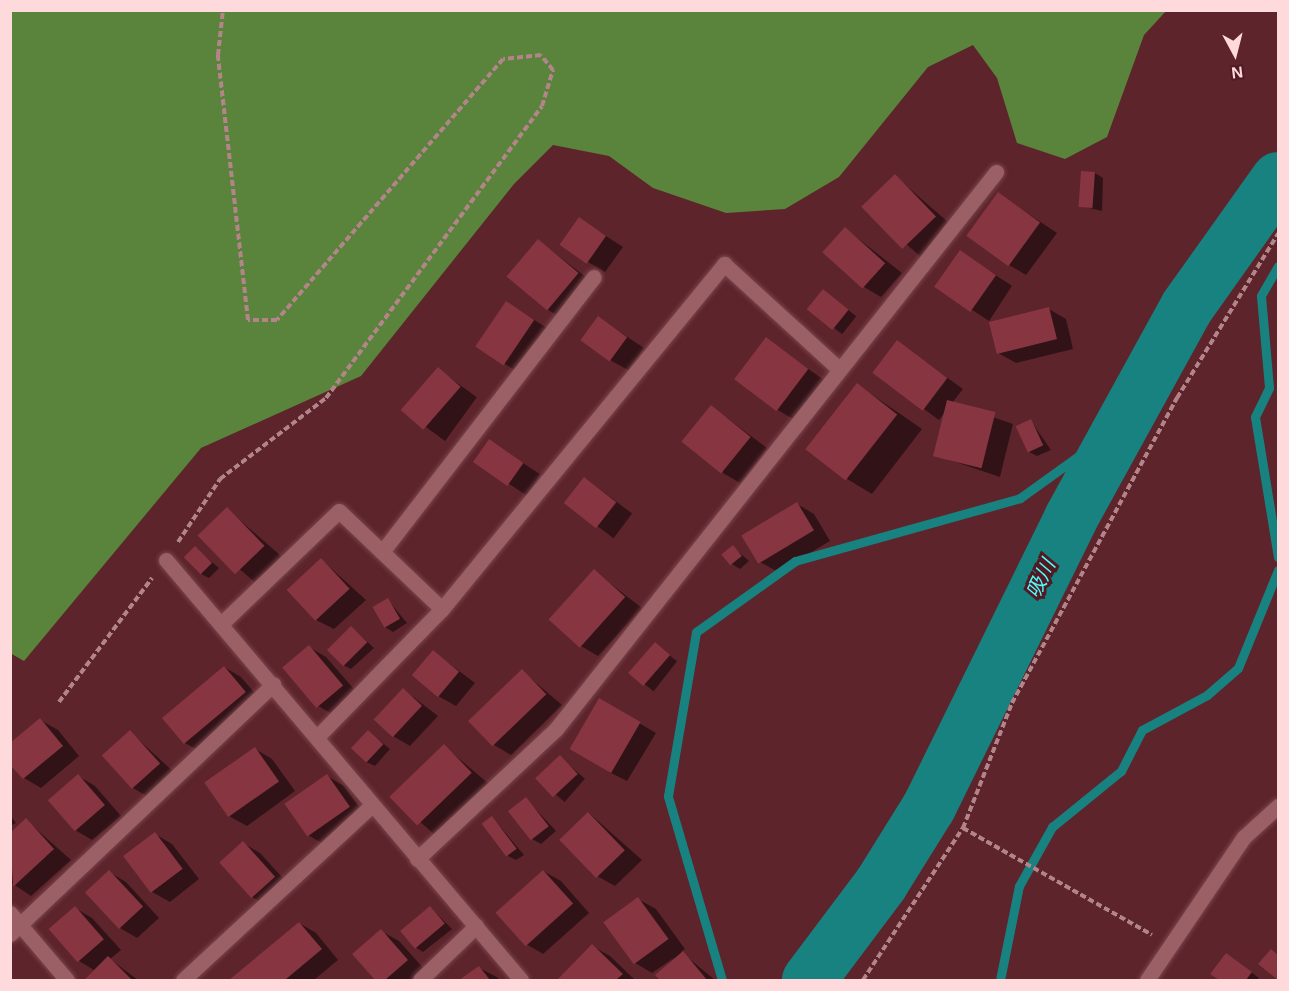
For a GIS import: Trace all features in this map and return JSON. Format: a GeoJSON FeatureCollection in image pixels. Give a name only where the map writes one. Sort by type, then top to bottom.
{"type":"FeatureCollection","features":[{"type":"Feature","properties":{"kind":"street"},"geometry":{"type":"LineString","coordinates":[[417,859],[556,729],[838,368],[996,172]]}},
{"type":"Feature","properties":{"kind":"street"},"geometry":{"type":"LineString","coordinates":[[318,736],[442,609],[724,264],[838,368]]}},
{"type":"Feature","properties":{"kind":"street"},"geometry":{"type":"LineString","coordinates":[[382,552],[594,277]]}},
{"type":"Feature","properties":{"kind":"street"},"geometry":{"type":"LineString","coordinates":[[221,624],[339,511],[442,609]]}},
{"type":"Feature","properties":{"kind":"street"},"geometry":{"type":"LineString","coordinates":[[166,560],[318,736],[372,806],[521,981]]}},
{"type":"Feature","properties":{"kind":"street"},"geometry":{"type":"LineString","coordinates":[[16,930],[273,684]]}},
{"type":"Feature","properties":{"kind":"street"},"geometry":{"type":"LineString","coordinates":[[183,981],[372,806]]}},
{"type":"Feature","properties":{"kind":"street"},"geometry":{"type":"LineString","coordinates":[[1147,981],[1168,944],[1244,837],[1278,806]]}},
{"type":"Feature","properties":{"kind":"street"},"geometry":{"type":"LineString","coordinates":[[10,913],[16,930],[67,981]]}},
{"type":"Feature","properties":{"kind":"street"},"geometry":{"type":"LineString","coordinates":[[420,981],[476,926]]}},
{"type":"Feature","properties":{"kind":"path"},"geometry":{"type":"LineString","coordinates":[[59,702],[166,560],[220,480],[326,398],[542,106],[553,70],[541,55],[503,59],[277,320],[248,320],[219,55],[223,10]]}},
{"type":"Feature","properties":{"kind":"path"},"geometry":{"type":"LineString","coordinates":[[863,981],[963,828],[1012,703],[1177,398],[1278,234]]}},
{"type":"Feature","properties":{"kind":"path"},"geometry":{"type":"LineString","coordinates":[[963,828],[1168,944]]}},
{"type":"Feature","properties":{"kind":"green space"},"geometry":{"type":"Polygon","coordinates":[[[11,10],[1166,11],[1144,35],[1107,137],[1065,159],[1017,143],[997,78],[973,45],[928,67],[839,177],[785,209],[726,213],[653,188],[609,156],[553,145],[514,184],[361,376],[201,448],[24,661],[10,653],[11,10]]]}},
{"type":"Feature","properties":{"kind":"building"},"geometry":{"type":"Polygon","coordinates":[[[1081,171],[1095,172],[1092,208],[1078,207],[1081,171]]]}},
{"type":"Feature","properties":{"kind":"building"},"geometry":{"type":"Polygon","coordinates":[[[895,174],[936,216],[902,249],[861,207],[895,174]]]}},
{"type":"Feature","properties":{"kind":"building"},"geometry":{"type":"Polygon","coordinates":[[[998,192],[1040,223],[1008,266],[966,236],[998,192]]]}},
{"type":"Feature","properties":{"kind":"building"},"geometry":{"type":"Polygon","coordinates":[[[579,217],[606,236],[587,264],[559,245],[579,217]]]}},
{"type":"Feature","properties":{"kind":"building"},"geometry":{"type":"Polygon","coordinates":[[[845,227],[885,263],[862,288],[822,252],[845,227]]]}},
{"type":"Feature","properties":{"kind":"building"},"geometry":{"type":"Polygon","coordinates":[[[538,239],[579,273],[547,311],[507,277],[538,239]]]}},
{"type":"Feature","properties":{"kind":"building"},"geometry":{"type":"Polygon","coordinates":[[[960,250],[996,275],[970,312],[934,287],[960,250]]]}},
{"type":"Feature","properties":{"kind":"building"},"geometry":{"type":"Polygon","coordinates":[[[823,289],[849,310],[832,330],[807,309],[823,289]]]}},
{"type":"Feature","properties":{"kind":"building"},"geometry":{"type":"Polygon","coordinates":[[[506,301],[534,320],[503,366],[475,347],[506,301]]]}},
{"type":"Feature","properties":{"kind":"building"},"geometry":{"type":"Polygon","coordinates":[[[1049,307],[1057,339],[997,354],[989,322],[1049,307]]]}},
{"type":"Feature","properties":{"kind":"building"},"geometry":{"type":"Polygon","coordinates":[[[598,316],[627,337],[609,361],[580,340],[598,316]]]}},
{"type":"Feature","properties":{"kind":"building"},"geometry":{"type":"Polygon","coordinates":[[[766,337],[808,369],[776,411],[734,379],[766,337]]]}},
{"type":"Feature","properties":{"kind":"building"},"geometry":{"type":"Polygon","coordinates":[[[897,340],[947,378],[923,411],[872,373],[897,340]]]}},
{"type":"Feature","properties":{"kind":"building"},"geometry":{"type":"Polygon","coordinates":[[[438,367],[461,387],[423,430],[401,410],[438,367]]]}},
{"type":"Feature","properties":{"kind":"building"},"geometry":{"type":"Polygon","coordinates":[[[857,383],[897,414],[845,481],[805,449],[857,383]]]}},
{"type":"Feature","properties":{"kind":"building"},"geometry":{"type":"Polygon","coordinates":[[[947,400],[996,412],[981,468],[933,456],[947,400]]]}},
{"type":"Feature","properties":{"kind":"building"},"geometry":{"type":"Polygon","coordinates":[[[711,405],[751,437],[721,474],[681,442],[711,405]]]}},
{"type":"Feature","properties":{"kind":"building"},"geometry":{"type":"Polygon","coordinates":[[[1031,419],[1043,445],[1028,452],[1016,426],[1031,419]]]}},
{"type":"Feature","properties":{"kind":"building"},"geometry":{"type":"Polygon","coordinates":[[[489,439],[523,463],[507,486],[473,462],[489,439]]]}},
{"type":"Feature","properties":{"kind":"building"},"geometry":{"type":"Polygon","coordinates":[[[584,477],[616,502],[596,528],[564,503],[584,477]]]}},
{"type":"Feature","properties":{"kind":"building"},"geometry":{"type":"Polygon","coordinates":[[[797,502],[814,530],[758,564],[741,535],[797,502]]]}},
{"type":"Feature","properties":{"kind":"building"},"geometry":{"type":"Polygon","coordinates":[[[227,507],[265,546],[235,574],[198,535],[227,507]]]}},
{"type":"Feature","properties":{"kind":"building"},"geometry":{"type":"Polygon","coordinates":[[[733,545],[742,556],[730,565],[721,554],[733,545]]]}},
{"type":"Feature","properties":{"kind":"building"},"geometry":{"type":"Polygon","coordinates":[[[195,546],[212,563],[201,574],[184,557],[195,546]]]}},
{"type":"Feature","properties":{"kind":"building"},"geometry":{"type":"Polygon","coordinates":[[[321,558],[350,589],[315,621],[287,590],[321,558]]]}},
{"type":"Feature","properties":{"kind":"building"},"geometry":{"type":"Polygon","coordinates":[[[594,569],[625,597],[580,648],[548,620],[594,569]]]}},
{"type":"Feature","properties":{"kind":"building"},"geometry":{"type":"Polygon","coordinates":[[[388,598],[400,619],[384,628],[372,607],[388,598]]]}},
{"type":"Feature","properties":{"kind":"building"},"geometry":{"type":"Polygon","coordinates":[[[351,626],[367,642],[343,666],[327,650],[351,626]]]}},
{"type":"Feature","properties":{"kind":"building"},"geometry":{"type":"Polygon","coordinates":[[[655,642],[670,655],[643,686],[628,673],[655,642]]]}},
{"type":"Feature","properties":{"kind":"building"},"geometry":{"type":"Polygon","coordinates":[[[309,645],[343,686],[316,708],[282,667],[309,645]]]}},
{"type":"Feature","properties":{"kind":"building"},"geometry":{"type":"Polygon","coordinates":[[[433,650],[459,672],[438,697],[412,675],[433,650]]]}},
{"type":"Feature","properties":{"kind":"building"},"geometry":{"type":"Polygon","coordinates":[[[224,666],[246,692],[184,744],[162,718],[224,666]]]}},
{"type":"Feature","properties":{"kind":"building"},"geometry":{"type":"Polygon","coordinates":[[[522,669],[546,694],[492,746],[468,721],[522,669]]]}},
{"type":"Feature","properties":{"kind":"building"},"geometry":{"type":"Polygon","coordinates":[[[403,688],[422,706],[393,737],[374,719],[403,688]]]}},
{"type":"Feature","properties":{"kind":"building"},"geometry":{"type":"Polygon","coordinates":[[[599,698],[641,722],[611,773],[570,749],[599,698]]]}},
{"type":"Feature","properties":{"kind":"building"},"geometry":{"type":"Polygon","coordinates":[[[40,718],[63,746],[23,779],[10,765],[10,743],[40,718]]]}},
{"type":"Feature","properties":{"kind":"building"},"geometry":{"type":"Polygon","coordinates":[[[130,730],[160,763],[132,789],[102,755],[130,730]]]}},
{"type":"Feature","properties":{"kind":"building"},"geometry":{"type":"Polygon","coordinates":[[[368,730],[383,744],[366,763],[351,748],[368,730]]]}},
{"type":"Feature","properties":{"kind":"building"},"geometry":{"type":"Polygon","coordinates":[[[444,744],[472,773],[417,826],[389,797],[444,744]]]}},
{"type":"Feature","properties":{"kind":"building"},"geometry":{"type":"Polygon","coordinates":[[[255,747],[279,781],[228,817],[204,783],[255,747]]]}},
{"type":"Feature","properties":{"kind":"building"},"geometry":{"type":"Polygon","coordinates":[[[560,755],[578,774],[553,797],[535,778],[560,755]]]}},
{"type":"Feature","properties":{"kind":"building"},"geometry":{"type":"Polygon","coordinates":[[[78,774],[105,805],[75,831],[48,800],[78,774]]]}},
{"type":"Feature","properties":{"kind":"building"},"geometry":{"type":"Polygon","coordinates":[[[327,774],[350,807],[307,837],[284,804],[327,774]]]}},
{"type":"Feature","properties":{"kind":"building"},"geometry":{"type":"Polygon","coordinates":[[[526,797],[549,826],[531,840],[508,811],[526,797]]]}},
{"type":"Feature","properties":{"kind":"building"},"geometry":{"type":"Polygon","coordinates":[[[588,812],[625,850],[596,878],[559,840],[588,812]]]}},
{"type":"Feature","properties":{"kind":"building"},"geometry":{"type":"Polygon","coordinates":[[[492,816],[517,849],[506,857],[482,824],[492,816]]]}},
{"type":"Feature","properties":{"kind":"building"},"geometry":{"type":"Polygon","coordinates":[[[26,818],[54,849],[13,887],[10,833],[26,818]]]}},
{"type":"Feature","properties":{"kind":"building"},"geometry":{"type":"Polygon","coordinates":[[[155,832],[183,869],[151,893],[123,856],[155,832]]]}},
{"type":"Feature","properties":{"kind":"building"},"geometry":{"type":"Polygon","coordinates":[[[243,841],[275,877],[251,898],[219,862],[243,841]]]}},
{"type":"Feature","properties":{"kind":"building"},"geometry":{"type":"Polygon","coordinates":[[[109,870],[143,907],[119,929],[85,893],[109,870]]]}},
{"type":"Feature","properties":{"kind":"building"},"geometry":{"type":"Polygon","coordinates":[[[543,870],[573,903],[526,946],[495,913],[543,870]]]}},
{"type":"Feature","properties":{"kind":"building"},"geometry":{"type":"Polygon","coordinates":[[[638,897],[669,939],[634,964],[603,922],[638,897]]]}},
{"type":"Feature","properties":{"kind":"building"},"geometry":{"type":"Polygon","coordinates":[[[75,906],[104,939],[77,962],[49,929],[75,906]]]}},
{"type":"Feature","properties":{"kind":"building"},"geometry":{"type":"Polygon","coordinates":[[[430,906],[445,924],[415,949],[400,931],[430,906]]]}},
{"type":"Feature","properties":{"kind":"building"},"geometry":{"type":"Polygon","coordinates":[[[299,922],[322,949],[285,980],[229,980],[299,922]]]}},
{"type":"Feature","properties":{"kind":"building"},"geometry":{"type":"Polygon","coordinates":[[[381,929],[408,960],[385,980],[375,980],[352,954],[381,929]]]}},
{"type":"Feature","properties":{"kind":"building"},"geometry":{"type":"Polygon","coordinates":[[[592,944],[623,974],[616,980],[557,980],[592,944]]]}},
{"type":"Feature","properties":{"kind":"building"},"geometry":{"type":"Polygon","coordinates":[[[1271,949],[1278,955],[1278,980],[1258,964],[1271,949]]]}},
{"type":"Feature","properties":{"kind":"building"},"geometry":{"type":"Polygon","coordinates":[[[683,951],[707,980],[660,980],[655,975],[683,951]]]}},
{"type":"Feature","properties":{"kind":"building"},"geometry":{"type":"Polygon","coordinates":[[[1226,953],[1252,972],[1246,980],[1219,980],[1210,974],[1226,953]]]}},
{"type":"Feature","properties":{"kind":"building"},"geometry":{"type":"Polygon","coordinates":[[[108,956],[132,980],[84,980],[108,956]]]}},
{"type":"Feature","properties":{"kind":"building"},"geometry":{"type":"Polygon","coordinates":[[[479,966],[490,980],[459,980],[479,966]]]}},
{"type":"Feature","properties":{"kind":"waterway","name":"吸川"},"geometry":{"type":"LineString","coordinates":[[809,980],[881,884],[929,807],[1071,518],[1187,307],[1278,179]]}},
{"type":"Feature","properties":{"kind":"waterway"},"geometry":{"type":"LineString","coordinates":[[1278,266],[1261,296],[1269,388],[1255,417],[1278,557]]}},
{"type":"Feature","properties":{"kind":"waterway"},"geometry":{"type":"LineString","coordinates":[[722,980],[668,796],[696,632],[795,561],[1020,498],[1127,421]]}},
{"type":"Feature","properties":{"kind":"waterway"},"geometry":{"type":"LineString","coordinates":[[1000,980],[1019,886],[1052,827],[1121,771],[1142,730],[1207,695],[1238,668],[1278,570]]}}]}
